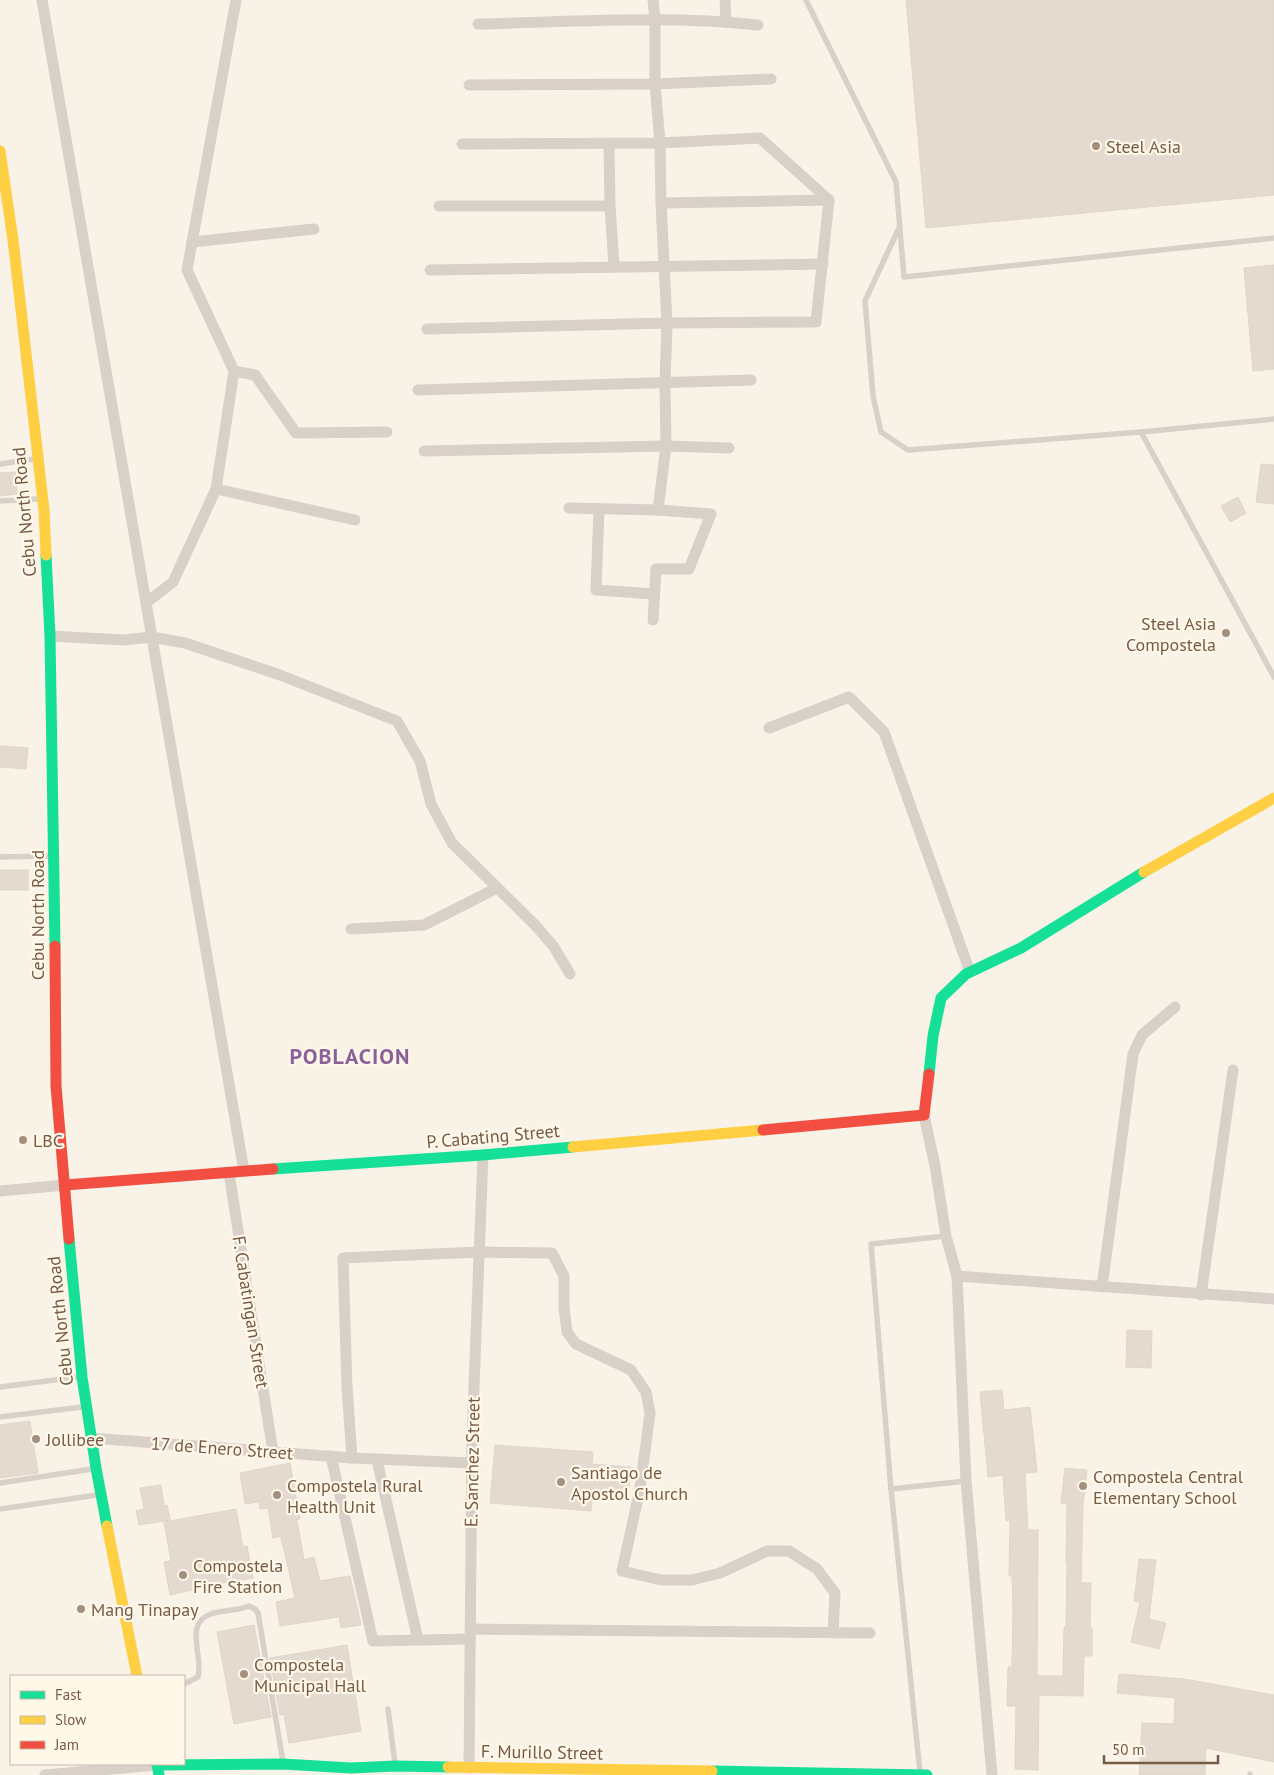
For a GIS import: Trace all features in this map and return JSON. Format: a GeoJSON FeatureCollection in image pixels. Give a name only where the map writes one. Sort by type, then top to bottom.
{"type":"FeatureCollection","features":[{"type":"Feature","properties":{"kind":"main road","name":"Cebu North Road"},"geometry":{"type":"LineString","coordinates":[[0,151],[42,498],[50,636],[56,1086],[82,1376],[96,1468],[137,1675]]}},
{"type":"Feature","properties":{"kind":"main road"},"geometry":{"type":"LineString","coordinates":[[924,1115],[933,1036],[941,998],[966,974],[1021,948],[1165,859],[1274,798]]}},
{"type":"Feature","properties":{"kind":"main road","name":"P. Cabating Street"},"geometry":{"type":"LineString","coordinates":[[65,1185],[244,1171],[482,1156],[924,1115]]}},
{"type":"Feature","properties":{"kind":"main road","name":"F. Murillo Street"},"geometry":{"type":"LineString","coordinates":[[157,1768],[283,1764],[351,1771],[396,1766],[584,1773],[927,1775]]}},
{"type":"Feature","properties":{"kind":"street"},"geometry":{"type":"LineString","coordinates":[[42,0],[244,1171]]}},
{"type":"Feature","properties":{"kind":"street"},"geometry":{"type":"LineString","coordinates":[[146,603],[173,582],[216,489],[234,371],[187,270],[236,0]]}},
{"type":"Feature","properties":{"kind":"street"},"geometry":{"type":"LineString","coordinates":[[653,0],[655,84],[660,143],[667,323],[665,383],[666,446],[658,510]]}},
{"type":"Feature","properties":{"kind":"street"},"geometry":{"type":"LineString","coordinates":[[725,0],[726,22]]}},
{"type":"Feature","properties":{"kind":"street"},"geometry":{"type":"LineString","coordinates":[[478,24],[655,21],[726,22],[758,25]]}},
{"type":"Feature","properties":{"kind":"street"},"geometry":{"type":"LineString","coordinates":[[469,85],[655,84],[771,79]]}},
{"type":"Feature","properties":{"kind":"street"},"geometry":{"type":"LineString","coordinates":[[462,144],[660,143],[760,138],[828,200]]}},
{"type":"Feature","properties":{"kind":"street"},"geometry":{"type":"LineString","coordinates":[[609,144],[610,206],[614,267]]}},
{"type":"Feature","properties":{"kind":"street"},"geometry":{"type":"LineString","coordinates":[[661,203],[828,200]]}},
{"type":"Feature","properties":{"kind":"street"},"geometry":{"type":"LineString","coordinates":[[427,330],[667,323],[816,322],[828,200]]}},
{"type":"Feature","properties":{"kind":"street"},"geometry":{"type":"LineString","coordinates":[[439,206],[610,206]]}},
{"type":"Feature","properties":{"kind":"street"},"geometry":{"type":"LineString","coordinates":[[192,242],[314,229]]}},
{"type":"Feature","properties":{"kind":"street"},"geometry":{"type":"LineString","coordinates":[[430,270],[823,264]]}},
{"type":"Feature","properties":{"kind":"street"},"geometry":{"type":"LineString","coordinates":[[234,371],[255,375],[296,433],[387,432]]}},
{"type":"Feature","properties":{"kind":"street"},"geometry":{"type":"LineString","coordinates":[[418,390],[750,380]]}},
{"type":"Feature","properties":{"kind":"street"},"geometry":{"type":"LineString","coordinates":[[424,451],[666,446],[729,448]]}},
{"type":"Feature","properties":{"kind":"street"},"geometry":{"type":"LineString","coordinates":[[216,489],[355,520]]}},
{"type":"Feature","properties":{"kind":"street"},"geometry":{"type":"LineString","coordinates":[[569,508],[658,510],[711,514],[689,569],[656,569],[653,620]]}},
{"type":"Feature","properties":{"kind":"street"},"geometry":{"type":"LineString","coordinates":[[599,509],[596,590],[654,594]]}},
{"type":"Feature","properties":{"kind":"street"},"geometry":{"type":"LineString","coordinates":[[50,636],[123,640],[152,637],[185,643],[270,672],[397,721],[420,760],[430,804],[452,843],[537,927],[554,947],[570,974]]}},
{"type":"Feature","properties":{"kind":"street"},"geometry":{"type":"LineString","coordinates":[[769,728],[850,697],[884,732],[970,972]]}},
{"type":"Feature","properties":{"kind":"street"},"geometry":{"type":"LineString","coordinates":[[351,929],[424,925],[497,888]]}},
{"type":"Feature","properties":{"kind":"street"},"geometry":{"type":"LineString","coordinates":[[1102,1288],[1133,1054],[1142,1035],[1175,1008]]}},
{"type":"Feature","properties":{"kind":"street"},"geometry":{"type":"LineString","coordinates":[[1201,1295],[1233,1070]]}},
{"type":"Feature","properties":{"kind":"street"},"geometry":{"type":"LineString","coordinates":[[924,1115],[935,1166],[946,1236],[957,1276],[966,1481],[992,1775]]}},
{"type":"Feature","properties":{"kind":"street","name":"E. Sanchez Street"},"geometry":{"type":"LineString","coordinates":[[469,1768],[471,1463],[482,1156]]}},
{"type":"Feature","properties":{"kind":"street","name":"F. Cabatingan Street"},"geometry":{"type":"LineString","coordinates":[[228,1173],[273,1452]]}},
{"type":"Feature","properties":{"kind":"street"},"geometry":{"type":"LineString","coordinates":[[0,1191],[65,1185]]}},
{"type":"Feature","properties":{"kind":"street"},"geometry":{"type":"LineString","coordinates":[[352,1458],[347,1387],[343,1258],[479,1252],[552,1253],[564,1276],[564,1308],[567,1332],[576,1344],[631,1370],[646,1392],[650,1413],[640,1489],[622,1571],[661,1580],[692,1580],[720,1573],[767,1551],[789,1551],[817,1570],[836,1593],[833,1633]]}},
{"type":"Feature","properties":{"kind":"street"},"geometry":{"type":"LineString","coordinates":[[957,1276],[1274,1300]]}},
{"type":"Feature","properties":{"kind":"street","name":"17 de Enero Street"},"geometry":{"type":"LineString","coordinates":[[92,1438],[377,1460],[471,1463]]}},
{"type":"Feature","properties":{"kind":"street"},"geometry":{"type":"LineString","coordinates":[[331,1456],[373,1641],[418,1640],[470,1634],[870,1633]]}},
{"type":"Feature","properties":{"kind":"street"},"geometry":{"type":"LineString","coordinates":[[377,1460],[418,1640]]}},
{"type":"Feature","properties":{"kind":"street"},"geometry":{"type":"LineString","coordinates":[[45,1775],[157,1768]]}},
{"type":"Feature","properties":{"kind":"lane"},"geometry":{"type":"LineString","coordinates":[[806,0],[896,182],[904,276],[1274,238]]}},
{"type":"Feature","properties":{"kind":"lane"},"geometry":{"type":"LineString","coordinates":[[900,227],[864,300],[873,396],[881,432],[908,450],[1141,432],[1274,419]]}},
{"type":"Feature","properties":{"kind":"lane"},"geometry":{"type":"LineString","coordinates":[[1141,432],[1274,677]]}},
{"type":"Feature","properties":{"kind":"lane"},"geometry":{"type":"LineString","coordinates":[[0,464],[38,458]]}},
{"type":"Feature","properties":{"kind":"lane"},"geometry":{"type":"LineString","coordinates":[[0,501],[42,498]]}},
{"type":"Feature","properties":{"kind":"lane"},"geometry":{"type":"LineString","coordinates":[[0,857],[54,856]]}},
{"type":"Feature","properties":{"kind":"lane"},"geometry":{"type":"LineString","coordinates":[[920,1775],[891,1489],[871,1244],[946,1236]]}},
{"type":"Feature","properties":{"kind":"lane"},"geometry":{"type":"LineString","coordinates":[[0,1388],[82,1376]]}},
{"type":"Feature","properties":{"kind":"lane"},"geometry":{"type":"LineString","coordinates":[[0,1417],[87,1406]]}},
{"type":"Feature","properties":{"kind":"lane"},"geometry":{"type":"LineString","coordinates":[[0,1483],[96,1468]]}},
{"type":"Feature","properties":{"kind":"lane"},"geometry":{"type":"LineString","coordinates":[[891,1489],[966,1481]]}},
{"type":"Feature","properties":{"kind":"lane"},"geometry":{"type":"LineString","coordinates":[[0,1510],[102,1494]]}},
{"type":"Feature","properties":{"kind":"lane"},"geometry":{"type":"LineString","coordinates":[[185,1684],[198,1677],[200,1670],[195,1632],[197,1625],[210,1614],[249,1606],[255,1609],[258,1613],[283,1764]]}},
{"type":"Feature","properties":{"kind":"lane"},"geometry":{"type":"LineString","coordinates":[[388,1709],[396,1766]]}},
{"type":"Feature","properties":{"kind":"building","name":"Steel Asia"},"geometry":{"type":"Polygon","coordinates":[[[906,0],[1274,0],[1274,195],[926,228],[906,0]]]}},
{"type":"Feature","properties":{"kind":"building"},"geometry":{"type":"Polygon","coordinates":[[[1274,265],[1274,369],[1253,371],[1244,268],[1274,265]]]}},
{"type":"Feature","properties":{"kind":"building"},"geometry":{"type":"Polygon","coordinates":[[[1261,464],[1274,465],[1274,504],[1256,502],[1261,464]]]}},
{"type":"Feature","properties":{"kind":"building"},"geometry":{"type":"Polygon","coordinates":[[[16,472],[17,494],[0,496],[0,473],[16,472]]]}},
{"type":"Feature","properties":{"kind":"building"},"geometry":{"type":"Polygon","coordinates":[[[1238,497],[1246,513],[1230,522],[1221,506],[1238,497]]]}},
{"type":"Feature","properties":{"kind":"building"},"geometry":{"type":"Polygon","coordinates":[[[0,746],[28,748],[26,769],[0,767],[0,746]]]}},
{"type":"Feature","properties":{"kind":"building"},"geometry":{"type":"Polygon","coordinates":[[[0,870],[28,870],[28,890],[0,890],[0,870]]]}},
{"type":"Feature","properties":{"kind":"building"},"geometry":{"type":"Polygon","coordinates":[[[1127,1330],[1152,1331],[1151,1368],[1126,1367],[1127,1330]]]}},
{"type":"Feature","properties":{"kind":"building"},"geometry":{"type":"Polygon","coordinates":[[[1002,1390],[1004,1410],[1030,1407],[1037,1472],[1025,1473],[1028,1530],[1038,1530],[1037,1676],[1063,1676],[1064,1627],[1066,1627],[1067,1504],[1061,1503],[1065,1468],[1087,1470],[1083,1505],[1081,1583],[1091,1583],[1090,1628],[1092,1628],[1092,1656],[1084,1656],[1083,1696],[1039,1695],[1038,1770],[1015,1769],[1016,1706],[1007,1706],[1008,1667],[1012,1667],[1013,1608],[1012,1576],[1009,1576],[1010,1520],[1006,1521],[1003,1475],[988,1477],[980,1392],[1002,1390]]]}},
{"type":"Feature","properties":{"kind":"building"},"geometry":{"type":"Polygon","coordinates":[[[30,1421],[38,1473],[0,1478],[0,1425],[30,1421]]]}},
{"type":"Feature","properties":{"kind":"building","name":"Santiago de Apostol Church"},"geometry":{"type":"Polygon","coordinates":[[[495,1445],[593,1452],[592,1464],[631,1467],[628,1499],[592,1497],[591,1511],[490,1503],[495,1445]]]}},
{"type":"Feature","properties":{"kind":"building"},"geometry":{"type":"Polygon","coordinates":[[[290,1463],[300,1519],[297,1520],[304,1560],[314,1557],[320,1581],[350,1576],[361,1625],[341,1628],[339,1617],[280,1626],[276,1602],[295,1598],[281,1536],[273,1538],[268,1508],[260,1509],[259,1502],[245,1504],[240,1473],[290,1463]]]}},
{"type":"Feature","properties":{"kind":"building"},"geometry":{"type":"Polygon","coordinates":[[[161,1485],[164,1506],[167,1505],[170,1520],[139,1525],[136,1511],[144,1509],[140,1488],[161,1485]]]}},
{"type":"Feature","properties":{"kind":"building"},"geometry":{"type":"Polygon","coordinates":[[[236,1509],[243,1547],[247,1546],[253,1578],[204,1586],[170,1595],[164,1562],[171,1561],[164,1522],[236,1509]]]}},
{"type":"Feature","properties":{"kind":"building"},"geometry":{"type":"Polygon","coordinates":[[[1139,1559],[1156,1560],[1149,1619],[1166,1623],[1159,1649],[1131,1642],[1140,1602],[1134,1601],[1139,1559]]]}},
{"type":"Feature","properties":{"kind":"building","name":"Compostela Municipal Hall"},"geometry":{"type":"Polygon","coordinates":[[[254,1625],[271,1717],[234,1724],[217,1632],[254,1625]]]}},
{"type":"Feature","properties":{"kind":"building"},"geometry":{"type":"Polygon","coordinates":[[[347,1645],[361,1731],[289,1743],[284,1714],[280,1715],[270,1658],[347,1645]]]}},
{"type":"Feature","properties":{"kind":"building"},"geometry":{"type":"Polygon","coordinates":[[[1119,1674],[1184,1679],[1274,1695],[1274,1762],[1206,1748],[1205,1775],[1139,1775],[1142,1723],[1174,1724],[1175,1698],[1117,1693],[1119,1674]]]}},
{"type":"Feature","properties":{"kind":"traffic: fast"},"geometry":{"type":"LineString","coordinates":[[46,555],[50,636],[55,946]]}},
{"type":"Feature","properties":{"kind":"traffic: fast"},"geometry":{"type":"LineString","coordinates":[[929,1074],[933,1036],[941,998],[966,974],[1021,948],[1144,872]]}},
{"type":"Feature","properties":{"kind":"traffic: fast"},"geometry":{"type":"LineString","coordinates":[[273,1169],[573,1147]]}},
{"type":"Feature","properties":{"kind":"traffic: fast"},"geometry":{"type":"LineString","coordinates":[[69,1239],[82,1377],[107,1526]]}},
{"type":"Feature","properties":{"kind":"traffic: fast"},"geometry":{"type":"LineString","coordinates":[[185,1765],[283,1764],[351,1768],[396,1766],[448,1767]]}},
{"type":"Feature","properties":{"kind":"traffic: fast"},"geometry":{"type":"LineString","coordinates":[[157,1765],[159,1775]]}},
{"type":"Feature","properties":{"kind":"traffic: fast"},"geometry":{"type":"LineString","coordinates":[[712,1771],[927,1775]]}},
{"type":"Feature","properties":{"kind":"traffic: slow"},"geometry":{"type":"LineString","coordinates":[[0,151],[13,240],[44,510],[46,555]]}},
{"type":"Feature","properties":{"kind":"traffic: slow"},"geometry":{"type":"LineString","coordinates":[[1144,872],[1274,798]]}},
{"type":"Feature","properties":{"kind":"traffic: slow"},"geometry":{"type":"LineString","coordinates":[[573,1147],[763,1130]]}},
{"type":"Feature","properties":{"kind":"traffic: slow"},"geometry":{"type":"LineString","coordinates":[[107,1526],[137,1675]]}},
{"type":"Feature","properties":{"kind":"traffic: slow"},"geometry":{"type":"LineString","coordinates":[[448,1767],[712,1771]]}},
{"type":"Feature","properties":{"kind":"traffic: jam"},"geometry":{"type":"LineString","coordinates":[[55,946],[56,1086],[69,1239]]}},
{"type":"Feature","properties":{"kind":"traffic: jam"},"geometry":{"type":"LineString","coordinates":[[763,1130],[924,1115],[929,1074]]}},
{"type":"Feature","properties":{"kind":"traffic: jam"},"geometry":{"type":"LineString","coordinates":[[65,1185],[273,1169]]}},
{"type":"Feature","properties":{"kind":"place","name":"Steel Asia"},"geometry":{"type":"Point","coordinates":[1096,146]}},
{"type":"Feature","properties":{"kind":"place","name":"Steel Asia Compostela"},"geometry":{"type":"Point","coordinates":[1226,633]}},
{"type":"Feature","properties":{"kind":"place","name":"LBC"},"geometry":{"type":"Point","coordinates":[23,1140]}},
{"type":"Feature","properties":{"kind":"place","name":"Jollibee"},"geometry":{"type":"Point","coordinates":[36,1439]}},
{"type":"Feature","properties":{"kind":"place","name":"Santiago de Apostol Church"},"geometry":{"type":"Point","coordinates":[561,1482]}},
{"type":"Feature","properties":{"kind":"place","name":"Compostela Central Elementary School"},"geometry":{"type":"Point","coordinates":[1083,1486]}},
{"type":"Feature","properties":{"kind":"place","name":"Compostela Rural Health Unit"},"geometry":{"type":"Point","coordinates":[277,1495]}},
{"type":"Feature","properties":{"kind":"place","name":"Compostela Fire Station"},"geometry":{"type":"Point","coordinates":[183,1575]}},
{"type":"Feature","properties":{"kind":"place","name":"Mang Tinapay"},"geometry":{"type":"Point","coordinates":[81,1609]}},
{"type":"Feature","properties":{"kind":"place","name":"Compostela Municipal Hall"},"geometry":{"type":"Point","coordinates":[244,1674]}},
{"type":"Feature","properties":{"kind":"district","name":"POBLACION"},"geometry":{"type":"Point","coordinates":[350,1056]}}]}
